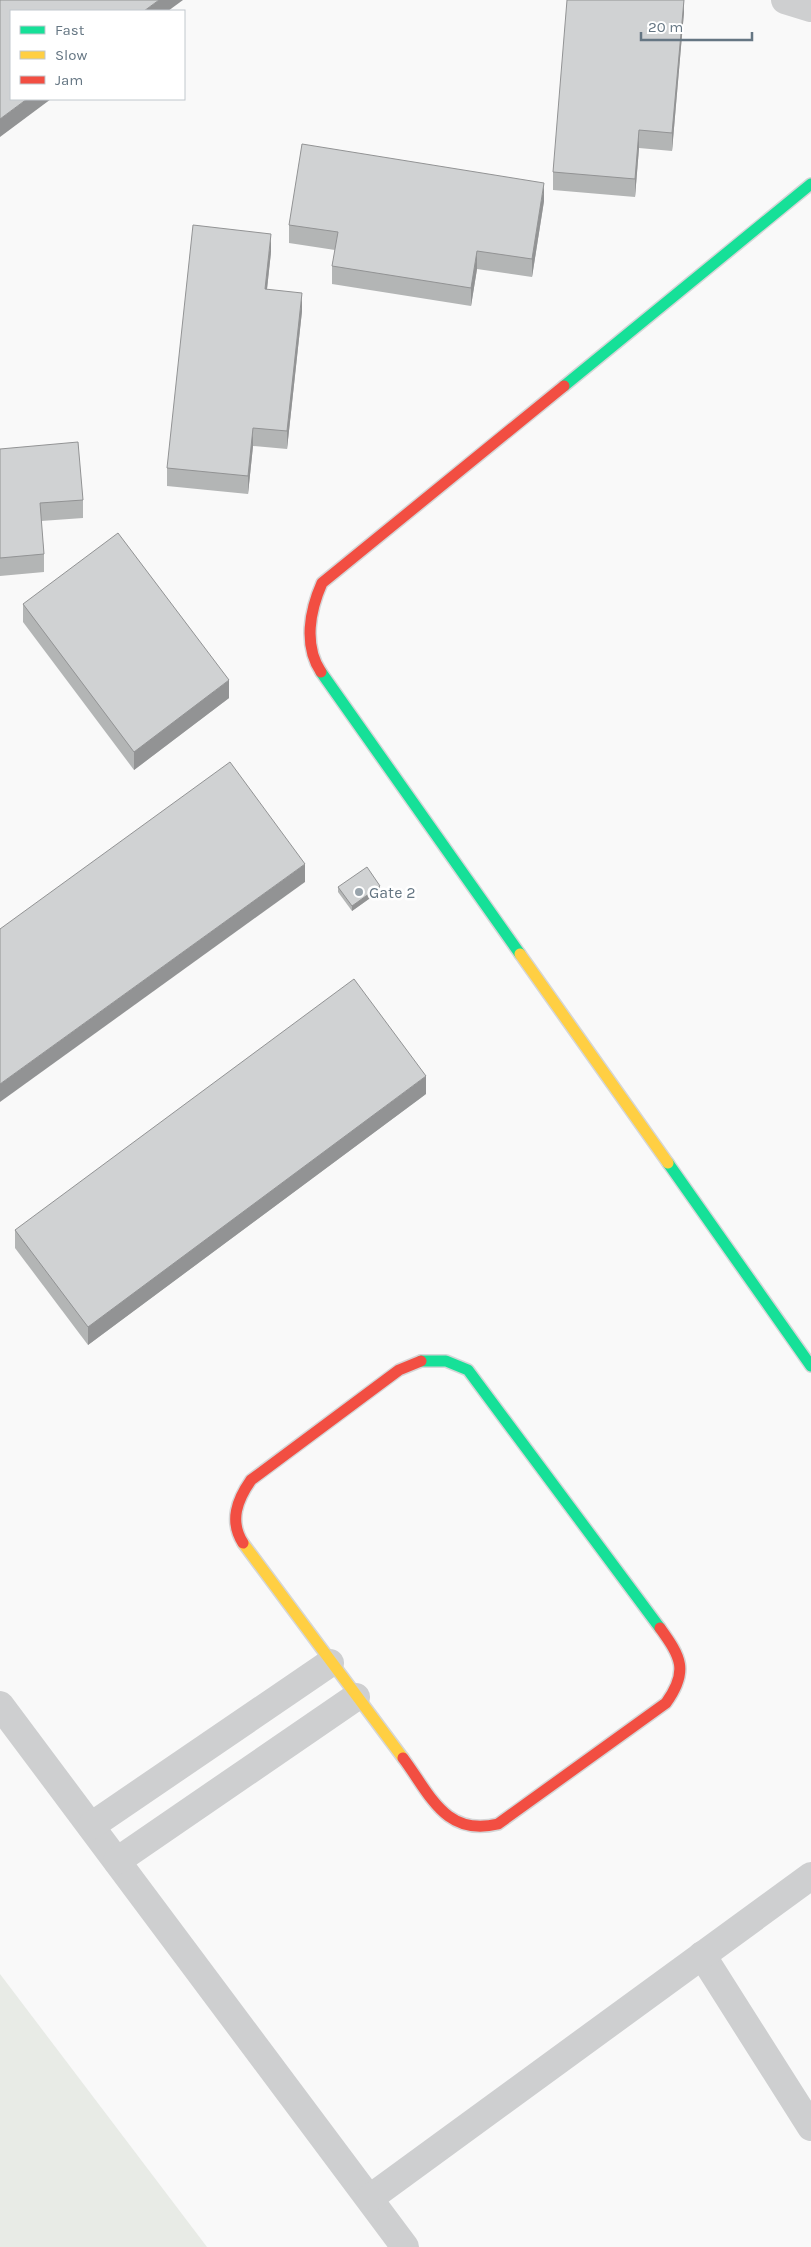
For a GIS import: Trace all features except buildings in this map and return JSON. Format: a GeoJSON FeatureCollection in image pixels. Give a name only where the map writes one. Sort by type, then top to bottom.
{"type":"FeatureCollection","features":[{"type":"Feature","properties":{"kind":"street"},"geometry":{"type":"LineString","coordinates":[[785,0],[811,8]]}},
{"type":"Feature","properties":{"kind":"street"},"geometry":{"type":"LineString","coordinates":[[811,184],[322,583],[311,607],[308,635],[316,664],[811,1366]]}},
{"type":"Feature","properties":{"kind":"street"},"geometry":{"type":"LineString","coordinates":[[421,1361],[446,1361],[468,1370],[677,1651],[680,1664],[679,1678],[675,1692],[666,1703],[498,1824],[481,1829],[463,1827],[448,1818],[356,1697],[241,1541],[233,1520],[237,1498],[250,1480],[399,1370],[421,1361]]}},
{"type":"Feature","properties":{"kind":"street"},"geometry":{"type":"LineString","coordinates":[[91,1826],[330,1663]]}},
{"type":"Feature","properties":{"kind":"street"},"geometry":{"type":"LineString","coordinates":[[117,1861],[356,1697]]}},
{"type":"Feature","properties":{"kind":"street"},"geometry":{"type":"LineString","coordinates":[[0,1705],[405,2247]]}},
{"type":"Feature","properties":{"kind":"street"},"geometry":{"type":"LineString","coordinates":[[370,2198],[811,1876]]}},
{"type":"Feature","properties":{"kind":"street"},"geometry":{"type":"LineString","coordinates":[[702,1955],[811,2127]]}},
{"type":"Feature","properties":{"kind":"shaded area"},"geometry":{"type":"Polygon","coordinates":[[[0,1974],[207,2247],[0,2247],[0,1974]]]}},
{"type":"Feature","properties":{"kind":"traffic: fast"},"geometry":{"type":"LineString","coordinates":[[564,386],[811,184]]}},
{"type":"Feature","properties":{"kind":"traffic: fast"},"geometry":{"type":"LineString","coordinates":[[321,672],[520,954]]}},
{"type":"Feature","properties":{"kind":"traffic: fast"},"geometry":{"type":"LineString","coordinates":[[668,1163],[811,1366]]}},
{"type":"Feature","properties":{"kind":"traffic: fast"},"geometry":{"type":"LineString","coordinates":[[421,1361],[446,1361],[468,1370],[660,1628]]}},
{"type":"Feature","properties":{"kind":"traffic: slow"},"geometry":{"type":"LineString","coordinates":[[520,954],[668,1163]]}},
{"type":"Feature","properties":{"kind":"traffic: slow"},"geometry":{"type":"LineString","coordinates":[[243,1543],[403,1758]]}},
{"type":"Feature","properties":{"kind":"traffic: jam"},"geometry":{"type":"LineString","coordinates":[[321,672],[315,662],[310,639],[310,628],[314,604],[322,583],[564,386]]}},
{"type":"Feature","properties":{"kind":"traffic: jam"},"geometry":{"type":"LineString","coordinates":[[243,1543],[236,1527],[236,1511],[242,1495],[251,1480],[399,1370],[421,1361]]}},
{"type":"Feature","properties":{"kind":"traffic: jam"},"geometry":{"type":"LineString","coordinates":[[403,1758],[431,1798],[452,1818],[465,1824],[480,1826],[498,1824],[666,1703],[678,1682],[680,1664],[673,1647],[660,1628]]}},
{"type":"Feature","properties":{"kind":"place","name":"Gate 2"},"geometry":{"type":"Point","coordinates":[359,892]}}]}
